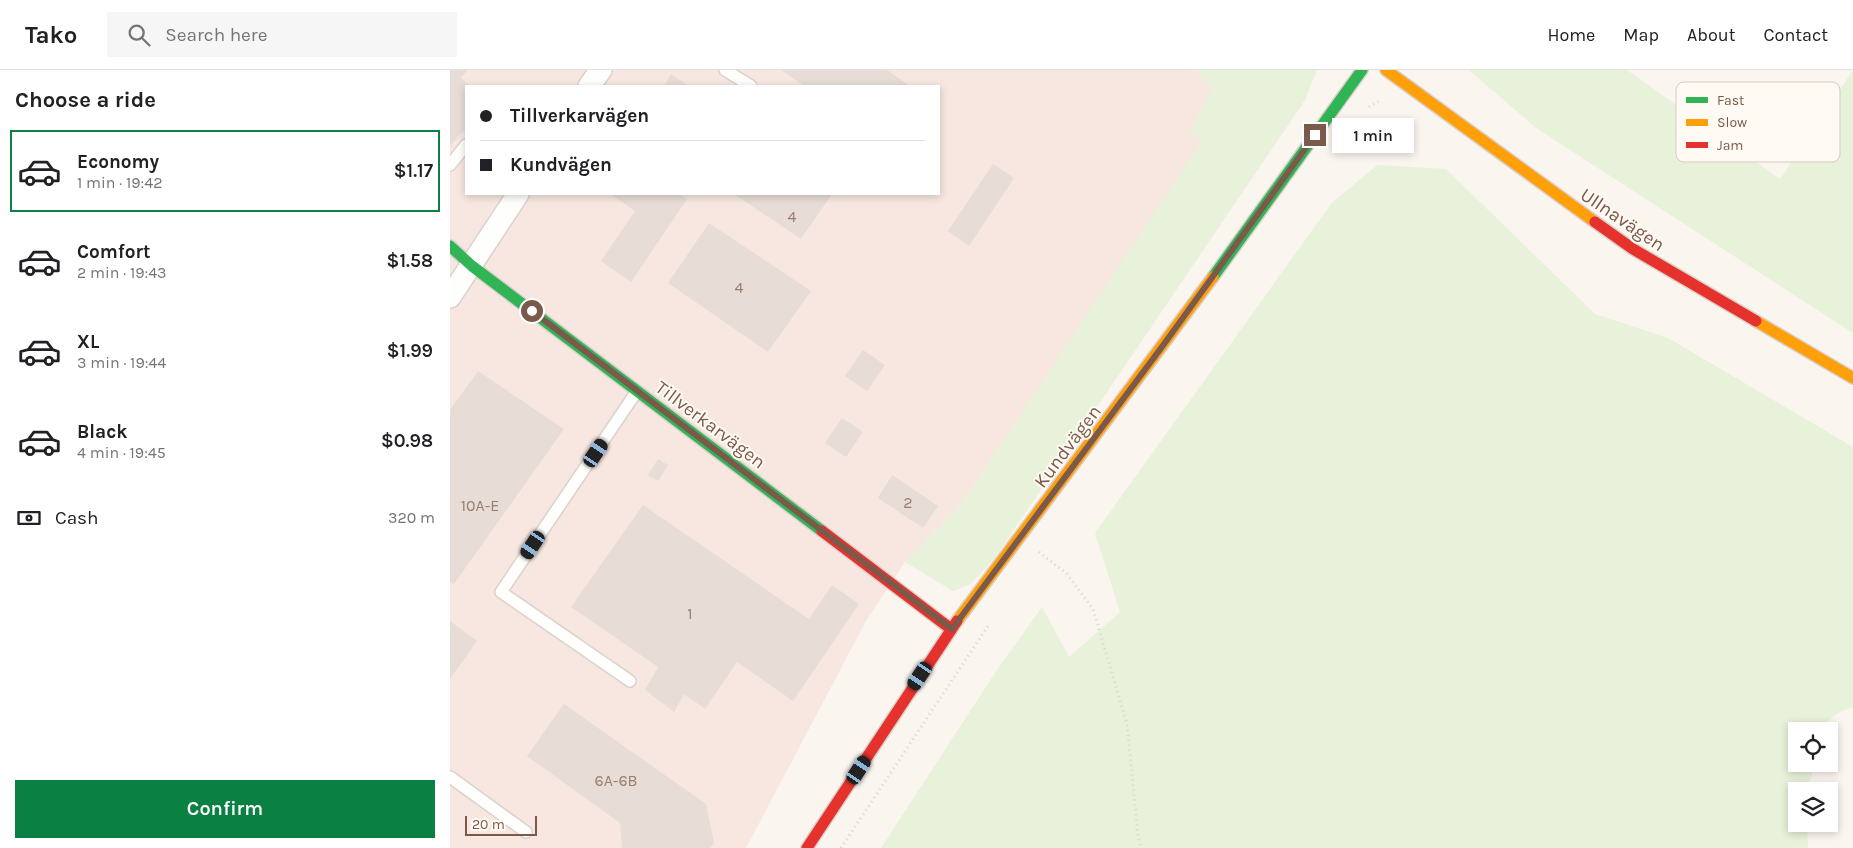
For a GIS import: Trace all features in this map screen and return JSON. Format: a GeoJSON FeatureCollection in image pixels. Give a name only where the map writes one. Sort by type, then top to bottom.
{"type":"FeatureCollection","features":[{"type":"Feature","properties":{"kind":"street"},"geometry":{"type":"LineString","coordinates":[[590,85],[601,70]]}},
{"type":"Feature","properties":{"kind":"street","name":"Kundvägen"},"geometry":{"type":"LineString","coordinates":[[807,848],[952,629],[1164,344],[1362,70]]}},
{"type":"Feature","properties":{"kind":"street","name":"Ullnavägen"},"geometry":{"type":"LineString","coordinates":[[1386,70],[1404,85],[1634,249],[1853,378]]}},
{"type":"Feature","properties":{"kind":"street"},"geometry":{"type":"LineString","coordinates":[[450,296],[472,266],[517,195]]}},
{"type":"Feature","properties":{"kind":"street","name":"Tillverkarvägen"},"geometry":{"type":"LineString","coordinates":[[450,246],[472,266],[952,629]]}},
{"type":"Feature","properties":{"kind":"lane"},"geometry":{"type":"LineString","coordinates":[[725,70],[749,85]]}},
{"type":"Feature","properties":{"kind":"lane"},"geometry":{"type":"LineString","coordinates":[[450,165],[465,146]]}},
{"type":"Feature","properties":{"kind":"lane"},"geometry":{"type":"LineString","coordinates":[[630,681],[502,592],[637,391]]}},
{"type":"Feature","properties":{"kind":"lane"},"geometry":{"type":"LineString","coordinates":[[450,777],[526,832]]}},
{"type":"Feature","properties":{"kind":"path"},"geometry":{"type":"LineString","coordinates":[[1020,537],[1067,574],[1094,609],[1127,724],[1138,836],[1141,848]]}},
{"type":"Feature","properties":{"kind":"shaded area"},"geometry":{"type":"Polygon","coordinates":[[[450,70],[1197,70],[1213,90],[1190,130],[1203,141],[962,503],[905,562],[866,621],[746,848],[450,848],[450,70]]]}},
{"type":"Feature","properties":{"kind":"green space"},"geometry":{"type":"Polygon","coordinates":[[[1197,70],[1317,70],[1305,100],[996,556],[971,584],[953,591],[905,562],[962,503],[1202,141],[1190,130],[1212,90],[1197,70]]]}},
{"type":"Feature","properties":{"kind":"green space"},"geometry":{"type":"Polygon","coordinates":[[[1469,70],[1627,70],[1676,105],[1676,162],[1756,162],[1780,179],[1791,162],[1840,162],[1840,89],[1853,70],[1853,333],[1536,128],[1469,70]]]}},
{"type":"Feature","properties":{"kind":"green space"},"geometry":{"type":"Polygon","coordinates":[[[1377,165],[1446,169],[1595,314],[1668,338],[1853,447],[1853,707],[1843,710],[1828,722],[1788,722],[1788,772],[1813,772],[1810,782],[1788,782],[1788,832],[1807,832],[1808,848],[881,848],[997,670],[1042,607],[1069,657],[1120,612],[1095,533],[1331,204],[1377,165]]]}},
{"type":"Feature","properties":{"kind":"building"},"geometry":{"type":"Polygon","coordinates":[[[450,70],[467,70],[461,78],[469,85],[465,85],[465,129],[450,146],[450,70]]]}},
{"type":"Feature","properties":{"kind":"building"},"geometry":{"type":"Polygon","coordinates":[[[781,70],[887,70],[907,84],[906,85],[803,85],[781,70]]]}},
{"type":"Feature","properties":{"kind":"building"},"geometry":{"type":"Polygon","coordinates":[[[671,74],[688,85],[665,85],[671,74]]]}},
{"type":"Feature","properties":{"kind":"building"},"geometry":{"type":"Polygon","coordinates":[[[993,164],[1014,178],[969,246],[948,231],[993,164]]]}},
{"type":"Feature","properties":{"kind":"building"},"geometry":{"type":"Polygon","coordinates":[[[611,195],[681,195],[687,199],[631,282],[601,261],[635,211],[611,195]]]}},
{"type":"Feature","properties":{"kind":"building"},"geometry":{"type":"Polygon","coordinates":[[[735,195],[831,195],[801,239],[735,195]]]}},
{"type":"Feature","properties":{"kind":"building"},"geometry":{"type":"Polygon","coordinates":[[[709,223],[811,291],[768,352],[668,283],[709,223]]]}},
{"type":"Feature","properties":{"kind":"building"},"geometry":{"type":"Polygon","coordinates":[[[863,350],[885,365],[867,391],[845,376],[863,350]]]}},
{"type":"Feature","properties":{"kind":"building"},"geometry":{"type":"Polygon","coordinates":[[[478,371],[564,429],[454,584],[450,582],[450,410],[478,371]]]}},
{"type":"Feature","properties":{"kind":"building"},"geometry":{"type":"Polygon","coordinates":[[[842,418],[863,432],[846,457],[825,443],[842,418]]]}},
{"type":"Feature","properties":{"kind":"building"},"geometry":{"type":"Polygon","coordinates":[[[658,459],[668,465],[658,481],[648,475],[658,459]]]}},
{"type":"Feature","properties":{"kind":"building"},"geometry":{"type":"Polygon","coordinates":[[[892,475],[938,506],[923,528],[878,498],[892,475]]]}},
{"type":"Feature","properties":{"kind":"building"},"geometry":{"type":"Polygon","coordinates":[[[643,505],[809,619],[832,585],[859,604],[793,701],[737,662],[705,709],[684,694],[674,712],[645,690],[658,667],[571,607],[643,505]]]}},
{"type":"Feature","properties":{"kind":"building"},"geometry":{"type":"Polygon","coordinates":[[[450,621],[477,641],[450,679],[450,621]]]}},
{"type":"Feature","properties":{"kind":"building"},"geometry":{"type":"Polygon","coordinates":[[[564,704],[706,804],[714,843],[710,848],[622,848],[620,823],[527,756],[564,704]]]}},
{"type":"Feature","properties":{"kind":"traffic: fast"},"geometry":{"type":"LineString","coordinates":[[1213,277],[1362,70]]}},
{"type":"Feature","properties":{"kind":"traffic: fast"},"geometry":{"type":"LineString","coordinates":[[450,246],[472,266],[822,531]]}},
{"type":"Feature","properties":{"kind":"traffic: slow"},"geometry":{"type":"LineString","coordinates":[[1386,70],[1595,222]]}},
{"type":"Feature","properties":{"kind":"traffic: slow"},"geometry":{"type":"LineString","coordinates":[[957,621],[1213,277]]}},
{"type":"Feature","properties":{"kind":"traffic: slow"},"geometry":{"type":"LineString","coordinates":[[1756,321],[1853,378]]}},
{"type":"Feature","properties":{"kind":"traffic: jam"},"geometry":{"type":"LineString","coordinates":[[1595,222],[1633,249],[1756,321]]}},
{"type":"Feature","properties":{"kind":"traffic: jam"},"geometry":{"type":"LineString","coordinates":[[822,531],[951,629]]}},
{"type":"Feature","properties":{"kind":"traffic: jam"},"geometry":{"type":"LineString","coordinates":[[807,848],[957,621]]}},
{"type":"Feature","properties":{"kind":"route"},"geometry":{"type":"LineString","coordinates":[[532,311],[952,629],[1164,344],[1315,135]]}}]}
